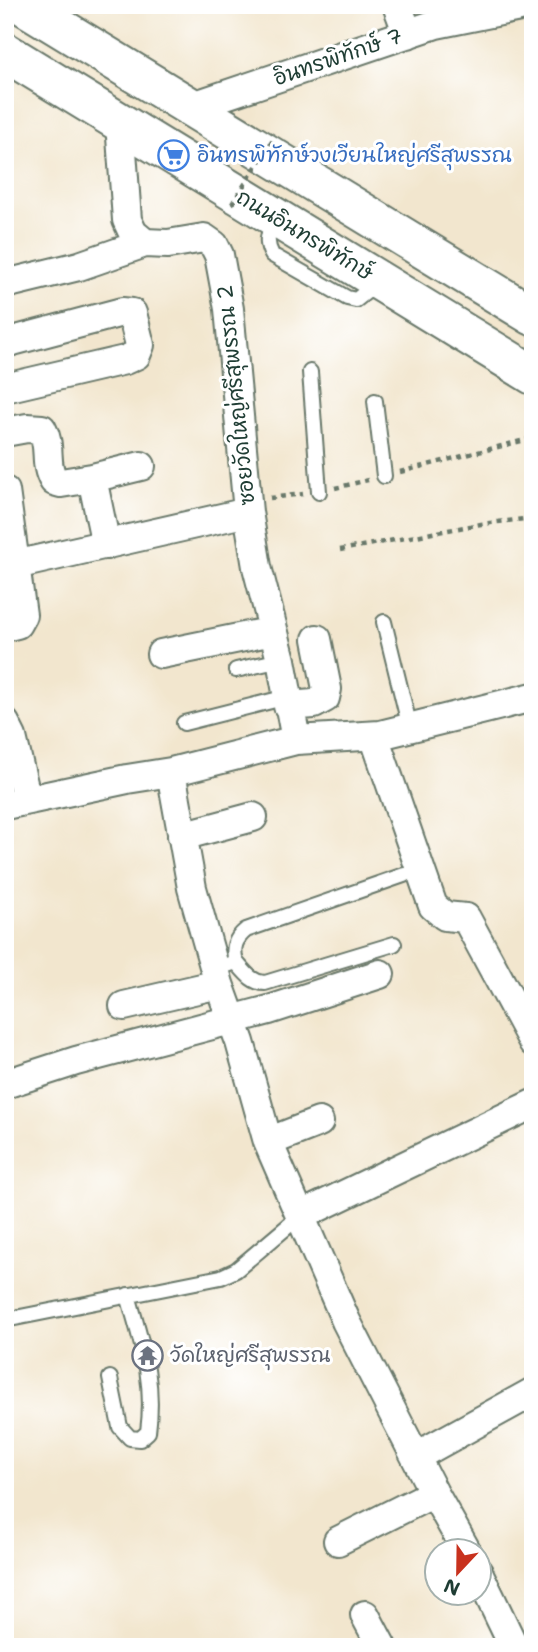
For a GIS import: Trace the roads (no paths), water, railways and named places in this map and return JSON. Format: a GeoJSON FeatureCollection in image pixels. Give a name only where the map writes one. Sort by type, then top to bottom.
{"type":"FeatureCollection","features":[{"type":"Feature","properties":{"kind":"main road"},"geometry":{"type":"LineString","coordinates":[[23,5],[533,316]]}},
{"type":"Feature","properties":{"kind":"main road","name":"ถนนอินทรพิทักษ์"},"geometry":{"type":"LineString","coordinates":[[5,52],[533,374]]}},
{"type":"Feature","properties":{"kind":"street"},"geometry":{"type":"LineString","coordinates":[[397,5],[408,34]]}},
{"type":"Feature","properties":{"kind":"street","name":"อินทรพิทักษ์ 7"},"geometry":{"type":"LineString","coordinates":[[190,107],[436,24],[530,5]]}},
{"type":"Feature","properties":{"kind":"street"},"geometry":{"type":"LineString","coordinates":[[120,123],[127,220],[132,233],[145,243]]}},
{"type":"Feature","properties":{"kind":"street","name":"ซอยวัดใหญ่ศรีสุพรรณ 2"},"geometry":{"type":"LineString","coordinates":[[145,243],[168,244],[204,238],[214,245],[219,255],[229,309],[248,512],[257,567],[281,660],[296,740]]}},
{"type":"Feature","properties":{"kind":"street"},"geometry":{"type":"LineString","coordinates":[[5,284],[79,265],[145,243]]}},
{"type":"Feature","properties":{"kind":"street"},"geometry":{"type":"LineString","coordinates":[[5,343],[122,312],[132,313],[140,345],[136,355],[125,360],[5,388]]}},
{"type":"Feature","properties":{"kind":"street"},"geometry":{"type":"LineString","coordinates":[[5,432],[27,428],[42,429],[48,439],[48,471],[54,481],[61,483],[141,466]]}},
{"type":"Feature","properties":{"kind":"street"},"geometry":{"type":"LineString","coordinates":[[92,478],[106,545]]}},
{"type":"Feature","properties":{"kind":"street"},"geometry":{"type":"LineString","coordinates":[[5,491],[22,615],[17,624],[5,627]]}},
{"type":"Feature","properties":{"kind":"street"},"geometry":{"type":"LineString","coordinates":[[15,565],[248,512]]}},
{"type":"Feature","properties":{"kind":"street"},"geometry":{"type":"LineString","coordinates":[[161,654],[273,631]]}},
{"type":"Feature","properties":{"kind":"street"},"geometry":{"type":"LineString","coordinates":[[287,701],[314,704],[325,698],[327,689],[317,639]]}},
{"type":"Feature","properties":{"kind":"street"},"geometry":{"type":"LineString","coordinates":[[5,723],[12,737],[16,802],[172,772],[296,740],[374,736],[533,697]]}},
{"type":"Feature","properties":{"kind":"street"},"geometry":{"type":"LineString","coordinates":[[374,736],[433,906],[445,916],[466,918],[533,1042]]}},
{"type":"Feature","properties":{"kind":"street"},"geometry":{"type":"LineString","coordinates":[[172,772],[192,888],[223,972],[231,1021],[240,1042],[268,1142],[346,1321],[458,1536]]}},
{"type":"Feature","properties":{"kind":"street"},"geometry":{"type":"LineString","coordinates":[[182,836],[253,817]]}},
{"type":"Feature","properties":{"kind":"street"},"geometry":{"type":"LineString","coordinates":[[124,1006],[223,972]]}},
{"type":"Feature","properties":{"kind":"street"},"geometry":{"type":"LineString","coordinates":[[5,1084],[76,1061],[231,1021],[380,974]]}},
{"type":"Feature","properties":{"kind":"street"},"geometry":{"type":"LineString","coordinates":[[300,1216],[533,1104]]}},
{"type":"Feature","properties":{"kind":"street"},"geometry":{"type":"LineString","coordinates":[[268,1142],[319,1122]]}},
{"type":"Feature","properties":{"kind":"street"},"geometry":{"type":"LineString","coordinates":[[417,1456],[533,1392]]}},
{"type":"Feature","properties":{"kind":"street"},"geometry":{"type":"LineString","coordinates":[[338,1541],[434,1493]]}},
{"type":"Feature","properties":{"kind":"street"},"geometry":{"type":"LineString","coordinates":[[492,1602],[513,1647]]}},
{"type":"Feature","properties":{"kind":"street"},"geometry":{"type":"LineString","coordinates":[[365,1615],[382,1647]]}},
{"type":"Feature","properties":{"kind":"lane"},"geometry":{"type":"LineString","coordinates":[[310,372],[319,492]]}},
{"type":"Feature","properties":{"kind":"lane"},"geometry":{"type":"LineString","coordinates":[[375,401],[384,476]]}},
{"type":"Feature","properties":{"kind":"lane"},"geometry":{"type":"LineString","coordinates":[[384,622],[410,728]]}},
{"type":"Feature","properties":{"kind":"lane"},"geometry":{"type":"LineString","coordinates":[[236,670],[281,660]]}},
{"type":"Feature","properties":{"kind":"lane"},"geometry":{"type":"LineString","coordinates":[[184,723],[287,701]]}},
{"type":"Feature","properties":{"kind":"lane"},"geometry":{"type":"LineString","coordinates":[[394,944],[265,983],[223,972],[234,944],[246,930],[404,875]]}},
{"type":"Feature","properties":{"kind":"lane"},"geometry":{"type":"LineString","coordinates":[[5,1320],[229,1273],[300,1216]]}},
{"type":"Feature","properties":{"kind":"lane"},"geometry":{"type":"LineString","coordinates":[[110,1378],[120,1427],[130,1438],[140,1439],[148,1432],[152,1406],[150,1378],[128,1295]]}},
{"type":"Feature","properties":{"kind":"place","name":"อินทรพิทักษ์วงเวียนใหญ่ศรีสุพรรณ"},"geometry":{"type":"Point","coordinates":[174,155]}},
{"type":"Feature","properties":{"kind":"place","name":"วัดใหญ่ศรีสุพรรณ"},"geometry":{"type":"Point","coordinates":[147,1355]}}]}
